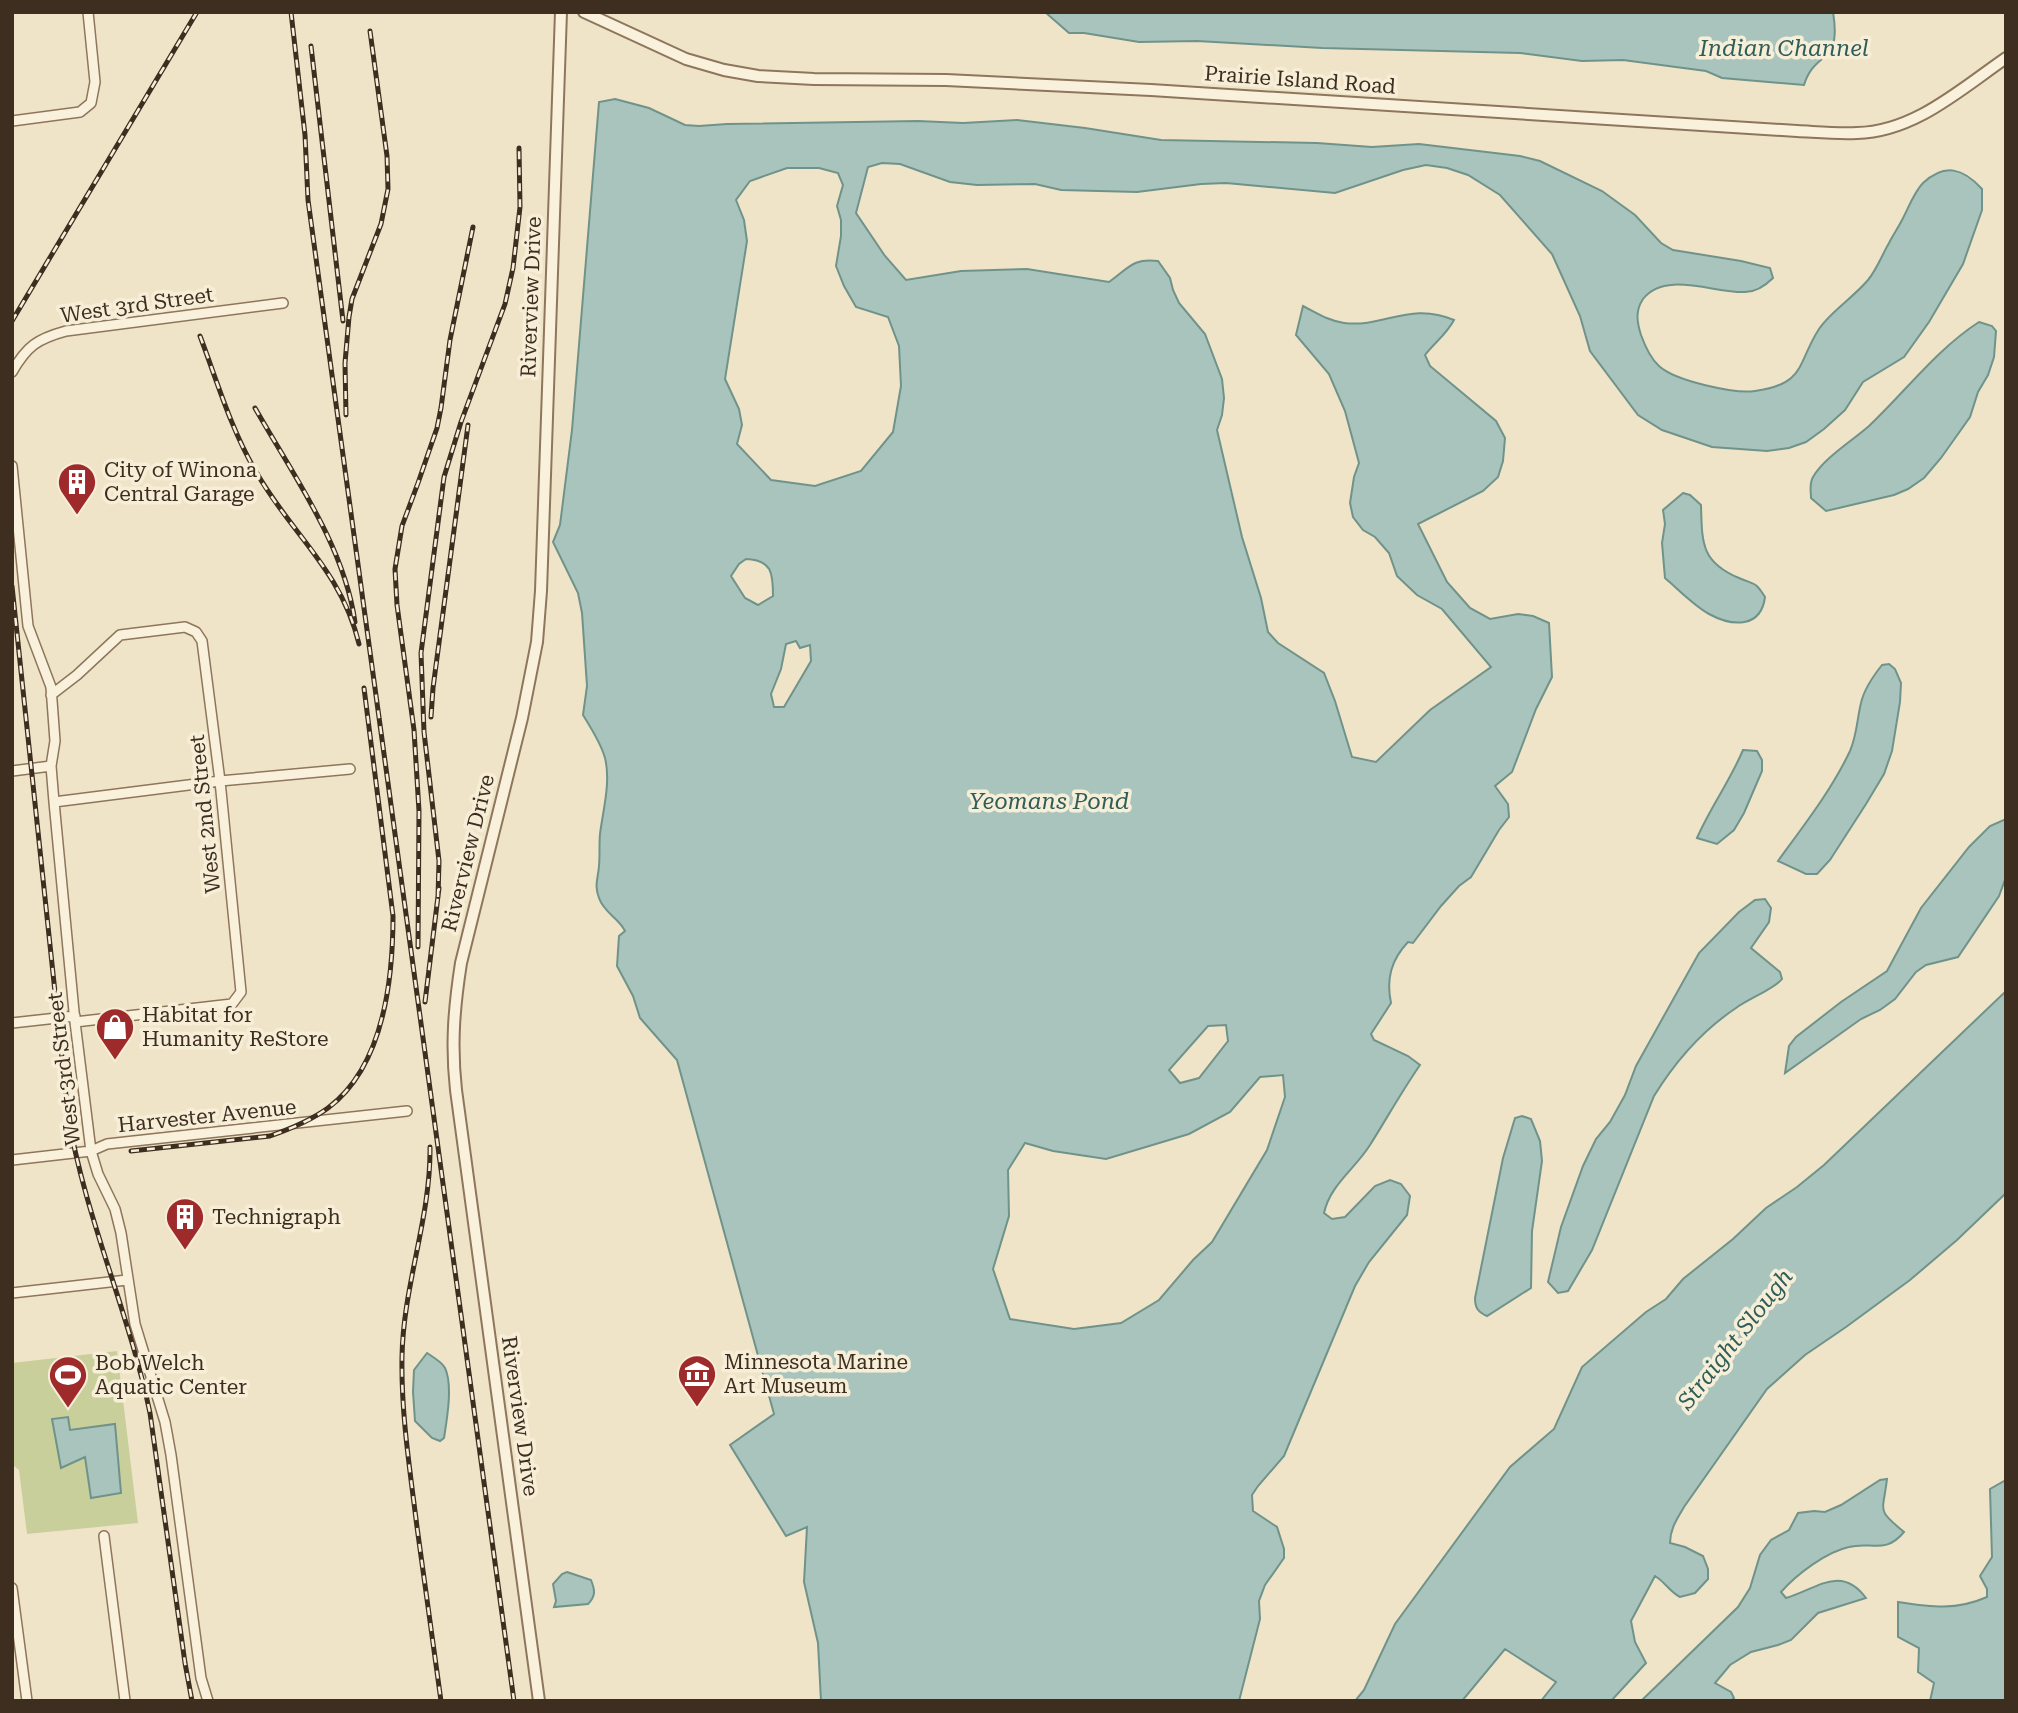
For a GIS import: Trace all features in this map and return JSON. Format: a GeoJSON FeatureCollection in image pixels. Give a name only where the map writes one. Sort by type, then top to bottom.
{"type":"FeatureCollection","features":[{"type":"Feature","properties":{"kind":"street"},"geometry":{"type":"LineString","coordinates":[[12,121],[80,112],[91,103],[95,82],[88,12]]}},
{"type":"Feature","properties":{"kind":"street","name":"Riverview Drive"},"geometry":{"type":"LineString","coordinates":[[539,1701],[456,1090],[452,1036],[454,1004],[464,951],[522,718],[537,642],[561,12]]}},
{"type":"Feature","properties":{"kind":"street","name":"Prairie Island Road"},"geometry":{"type":"LineString","coordinates":[[584,12],[686,59],[758,76],[946,80],[1151,90],[1859,134],[1914,119],[2006,58]]}},
{"type":"Feature","properties":{"kind":"street","name":"West 3rd Street"},"geometry":{"type":"LineString","coordinates":[[12,372],[23,354],[44,337],[66,331],[283,303]]}},
{"type":"Feature","properties":{"kind":"street","name":"West 3rd Street"},"geometry":{"type":"LineString","coordinates":[[12,466],[29,626],[51,687],[55,741],[51,766],[54,802],[91,1151],[98,1174],[115,1209],[135,1324],[165,1422],[201,1678],[208,1701]]}},
{"type":"Feature","properties":{"kind":"street","name":"West 2nd Street"},"geometry":{"type":"LineString","coordinates":[[51,695],[120,635],[185,627],[196,632],[202,641],[220,781],[241,992],[232,1004],[75,1019]]}},
{"type":"Feature","properties":{"kind":"street"},"geometry":{"type":"LineString","coordinates":[[12,771],[51,766]]}},
{"type":"Feature","properties":{"kind":"street"},"geometry":{"type":"LineString","coordinates":[[54,802],[220,781],[350,769]]}},
{"type":"Feature","properties":{"kind":"street"},"geometry":{"type":"LineString","coordinates":[[12,1023],[75,1019]]}},
{"type":"Feature","properties":{"kind":"street","name":"Harvester Avenue"},"geometry":{"type":"LineString","coordinates":[[12,1160],[91,1151],[107,1144],[407,1111]]}},
{"type":"Feature","properties":{"kind":"street"},"geometry":{"type":"LineString","coordinates":[[12,1293],[127,1280]]}},
{"type":"Feature","properties":{"kind":"street"},"geometry":{"type":"LineString","coordinates":[[104,1536],[125,1701]]}},
{"type":"Feature","properties":{"kind":"street"},"geometry":{"type":"LineString","coordinates":[[12,1588],[27,1701]]}},
{"type":"Feature","properties":{"kind":"green space","name":"Bob Welch Aquatic Center"},"geometry":{"type":"Polygon","coordinates":[[[117,1351],[138,1523],[27,1534],[19,1470],[14,1466],[12,1454],[12,1363],[117,1351]]]}},
{"type":"Feature","properties":{"kind":"water","name":"Indian Channel"},"geometry":{"type":"Polygon","coordinates":[[[1045,12],[1833,12],[1835,29],[1831,49],[1814,66],[1804,85],[1722,78],[1706,71],[1623,60],[1582,61],[1520,53],[1322,48],[1197,41],[1139,42],[1069,33],[1045,12]]]}},
{"type":"Feature","properties":{"kind":"water","name":"Yeomans Pond"},"geometry":{"type":"Polygon","coordinates":[[[615,99],[649,108],[685,125],[699,126],[1017,120],[1161,140],[1317,143],[1372,147],[1419,144],[1520,156],[1540,161],[1602,191],[1635,215],[1661,243],[1673,250],[1770,268],[1773,278],[1767,284],[1749,292],[1692,285],[1664,286],[1653,290],[1643,299],[1638,312],[1638,326],[1650,356],[1667,372],[1720,388],[1746,391],[1771,388],[1792,377],[1798,370],[1819,329],[1871,276],[1923,183],[1939,173],[1954,171],[1968,176],[1982,189],[1982,210],[1963,264],[1929,322],[1904,357],[1863,382],[1845,410],[1806,442],[1767,451],[1712,447],[1662,430],[1638,415],[1590,351],[1580,316],[1552,254],[1500,195],[1468,175],[1447,168],[1426,165],[1403,170],[1335,193],[1226,183],[1137,192],[1061,190],[1035,184],[977,185],[950,182],[900,164],[882,163],[868,167],[856,213],[885,256],[906,280],[961,271],[1027,269],[1109,282],[1136,263],[1158,261],[1170,278],[1179,303],[1205,334],[1222,379],[1224,398],[1217,430],[1268,632],[1278,643],[1324,673],[1352,757],[1376,762],[1430,710],[1491,667],[1442,609],[1417,595],[1397,576],[1389,553],[1375,537],[1363,530],[1353,517],[1350,503],[1359,463],[1345,411],[1329,374],[1296,335],[1303,306],[1328,319],[1344,323],[1358,324],[1424,313],[1454,320],[1425,355],[1430,366],[1496,421],[1505,438],[1498,477],[1483,491],[1418,524],[1447,582],[1470,608],[1490,619],[1518,614],[1533,616],[1549,623],[1552,677],[1536,709],[1512,772],[1495,786],[1508,804],[1509,817],[1471,877],[1441,906],[1413,943],[1408,942],[1397,956],[1391,970],[1391,1003],[1371,1034],[1374,1040],[1408,1056],[1420,1065],[1364,1154],[1337,1186],[1324,1213],[1332,1219],[1345,1217],[1375,1186],[1390,1180],[1401,1184],[1410,1196],[1407,1215],[1369,1262],[1355,1286],[1284,1456],[1252,1495],[1253,1511],[1277,1527],[1284,1558],[1265,1585],[1259,1601],[1260,1619],[1239,1701],[821,1701],[818,1643],[804,1582],[807,1527],[786,1536],[730,1445],[774,1414],[677,1060],[640,1018],[633,996],[617,966],[619,936],[625,931],[604,908],[597,889],[607,767],[596,736],[583,715],[587,686],[578,593],[553,542],[560,525],[572,430],[599,102],[615,99]],[[787,168],[750,181],[736,200],[744,220],[747,241],[725,379],[739,409],[742,425],[737,444],[771,480],[815,486],[861,471],[893,432],[901,386],[899,346],[888,317],[856,307],[836,266],[841,236],[841,220],[837,206],[843,185],[838,173],[819,168],[787,168]],[[746,559],[731,576],[745,598],[758,605],[773,596],[771,574],[766,565],[746,559]],[[796,641],[786,644],[781,669],[771,694],[774,707],[784,707],[811,661],[810,645],[800,648],[796,641]],[[1226,1025],[1208,1026],[1169,1070],[1180,1083],[1199,1078],[1228,1041],[1226,1025]],[[1283,1075],[1260,1077],[1230,1112],[1189,1134],[1106,1159],[1053,1151],[1025,1143],[1008,1170],[1009,1216],[993,1269],[1010,1319],[1074,1329],[1121,1323],[1159,1300],[1212,1242],[1267,1150],[1285,1097],[1283,1075]]]}},
{"type":"Feature","properties":{"kind":"water"},"geometry":{"type":"Polygon","coordinates":[[[1979,322],[1992,326],[1996,331],[1994,357],[1988,375],[1978,392],[1970,417],[1924,478],[1894,495],[1826,511],[1811,498],[1812,480],[1824,463],[1869,426],[1949,345],[1979,322]]]}},
{"type":"Feature","properties":{"kind":"water"},"geometry":{"type":"Polygon","coordinates":[[[1683,493],[1690,495],[1701,505],[1703,541],[1711,558],[1726,572],[1757,586],[1765,597],[1758,615],[1752,619],[1736,623],[1709,614],[1665,578],[1663,510],[1683,493]]]}},
{"type":"Feature","properties":{"kind":"water"},"geometry":{"type":"Polygon","coordinates":[[[1889,664],[1895,669],[1901,683],[1892,751],[1884,774],[1830,860],[1817,874],[1806,874],[1778,861],[1817,808],[1843,766],[1856,733],[1864,693],[1882,665],[1889,664]]]}},
{"type":"Feature","properties":{"kind":"water"},"geometry":{"type":"Polygon","coordinates":[[[1743,750],[1757,751],[1762,760],[1762,771],[1744,813],[1734,830],[1717,844],[1697,838],[1732,773],[1743,750]]]}},
{"type":"Feature","properties":{"kind":"water"},"geometry":{"type":"Polygon","coordinates":[[[2006,819],[2006,877],[1999,896],[1958,957],[1926,965],[1916,972],[1895,999],[1861,1019],[1785,1073],[1789,1046],[1796,1037],[1887,971],[1921,908],[1969,847],[1990,826],[2006,819]]]}},
{"type":"Feature","properties":{"kind":"water"},"geometry":{"type":"Polygon","coordinates":[[[1765,899],[1771,908],[1769,922],[1751,948],[1780,972],[1782,979],[1712,1026],[1680,1059],[1662,1083],[1654,1096],[1592,1250],[1568,1291],[1558,1293],[1548,1282],[1561,1227],[1583,1166],[1596,1139],[1610,1122],[1625,1095],[1636,1066],[1699,953],[1739,912],[1755,900],[1765,899]]]}},
{"type":"Feature","properties":{"kind":"water","name":"Straight Slough"},"geometry":{"type":"Polygon","coordinates":[[[2006,991],[2006,1193],[1910,1280],[1805,1355],[1767,1389],[1684,1507],[1670,1538],[1670,1543],[1703,1556],[1708,1569],[1708,1579],[1695,1593],[1680,1597],[1655,1576],[1631,1621],[1635,1642],[1646,1663],[1611,1701],[1541,1701],[1556,1682],[1505,1649],[1462,1701],[1355,1701],[1364,1690],[1395,1624],[1510,1467],[1554,1429],[1582,1367],[1646,1312],[1666,1299],[1683,1279],[1733,1239],[1766,1208],[1824,1165],[2006,991]]]}},
{"type":"Feature","properties":{"kind":"water"},"geometry":{"type":"Polygon","coordinates":[[[1522,1116],[1531,1119],[1540,1141],[1542,1161],[1532,1231],[1531,1288],[1487,1316],[1478,1309],[1475,1298],[1503,1158],[1515,1118],[1522,1116]]]}},
{"type":"Feature","properties":{"kind":"water"},"geometry":{"type":"Polygon","coordinates":[[[427,1353],[444,1366],[449,1383],[444,1438],[440,1441],[432,1438],[415,1421],[414,1370],[427,1353]]]}},
{"type":"Feature","properties":{"kind":"water"},"geometry":{"type":"Polygon","coordinates":[[[68,1417],[70,1430],[115,1424],[121,1493],[91,1498],[85,1457],[61,1468],[52,1419],[68,1417]]]}},
{"type":"Feature","properties":{"kind":"water"},"geometry":{"type":"Polygon","coordinates":[[[1887,1479],[1883,1505],[1885,1514],[1904,1532],[1884,1545],[1857,1546],[1831,1554],[1803,1571],[1781,1592],[1786,1598],[1818,1585],[1838,1581],[1847,1582],[1857,1588],[1866,1598],[1818,1613],[1791,1640],[1751,1652],[1730,1665],[1715,1683],[1731,1692],[1734,1698],[1731,1701],[1641,1701],[1738,1607],[1750,1588],[1760,1555],[1771,1540],[1789,1530],[1798,1513],[1825,1512],[1880,1480],[1887,1479]]]}},
{"type":"Feature","properties":{"kind":"water"},"geometry":{"type":"Polygon","coordinates":[[[2006,1480],[2006,1701],[1930,1701],[1934,1683],[1918,1672],[1919,1648],[1898,1637],[1898,1602],[1953,1606],[1987,1597],[1987,1589],[1980,1576],[1992,1557],[1990,1489],[2006,1480]]]}},
{"type":"Feature","properties":{"kind":"water"},"geometry":{"type":"Polygon","coordinates":[[[567,1572],[591,1580],[594,1593],[588,1604],[554,1607],[556,1601],[553,1584],[567,1572]]]}},
{"type":"Feature","properties":{"kind":"railway"},"geometry":{"type":"LineString","coordinates":[[12,321],[197,12]]}},
{"type":"Feature","properties":{"kind":"railway"},"geometry":{"type":"LineString","coordinates":[[291,12],[305,135],[308,200],[514,1701]]}},
{"type":"Feature","properties":{"kind":"railway"},"geometry":{"type":"LineString","coordinates":[[346,415],[345,363],[352,299],[381,224],[388,189],[387,156],[370,31]]}},
{"type":"Feature","properties":{"kind":"railway"},"geometry":{"type":"LineString","coordinates":[[311,46],[343,321]]}},
{"type":"Feature","properties":{"kind":"railway"},"geometry":{"type":"LineString","coordinates":[[438,897],[439,861],[424,732],[421,653],[444,477],[461,422],[505,304],[513,268],[520,207],[519,148]]}},
{"type":"Feature","properties":{"kind":"railway"},"geometry":{"type":"LineString","coordinates":[[418,947],[419,811],[414,730],[397,605],[395,569],[402,526],[437,428],[450,340],[473,227]]}},
{"type":"Feature","properties":{"kind":"railway"},"geometry":{"type":"LineString","coordinates":[[200,336],[246,454],[283,513],[340,594],[359,644]]}},
{"type":"Feature","properties":{"kind":"railway"},"geometry":{"type":"LineString","coordinates":[[255,408],[329,538],[349,593],[355,622]]}},
{"type":"Feature","properties":{"kind":"railway"},"geometry":{"type":"LineString","coordinates":[[431,717],[468,425]]}},
{"type":"Feature","properties":{"kind":"railway"},"geometry":{"type":"LineString","coordinates":[[12,586],[68,1115],[85,1190],[131,1338],[150,1413],[192,1701]]}},
{"type":"Feature","properties":{"kind":"railway"},"geometry":{"type":"LineString","coordinates":[[131,1151],[270,1136],[300,1124],[328,1108],[347,1091],[361,1070],[373,1046],[387,994],[393,916],[364,688]]}},
{"type":"Feature","properties":{"kind":"railway"},"geometry":{"type":"LineString","coordinates":[[425,1002],[439,888]]}},
{"type":"Feature","properties":{"kind":"railway"},"geometry":{"type":"LineString","coordinates":[[430,1147],[426,1199],[407,1304],[402,1378],[409,1463],[441,1701]]}},
{"type":"Feature","properties":{"kind":"place","name":"City of Winona Central Garage"},"geometry":{"type":"Point","coordinates":[77,516]}},
{"type":"Feature","properties":{"kind":"place","name":"Habitat for Humanity ReStore"},"geometry":{"type":"Point","coordinates":[115,1061]}},
{"type":"Feature","properties":{"kind":"place","name":"Technigraph"},"geometry":{"type":"Point","coordinates":[185,1251]}},
{"type":"Feature","properties":{"kind":"place","name":"Minnesota Marine Art Museum"},"geometry":{"type":"Point","coordinates":[697,1408]}},
{"type":"Feature","properties":{"kind":"place","name":"Bob Welch Aquatic Center"},"geometry":{"type":"Point","coordinates":[68,1409]}}]}
